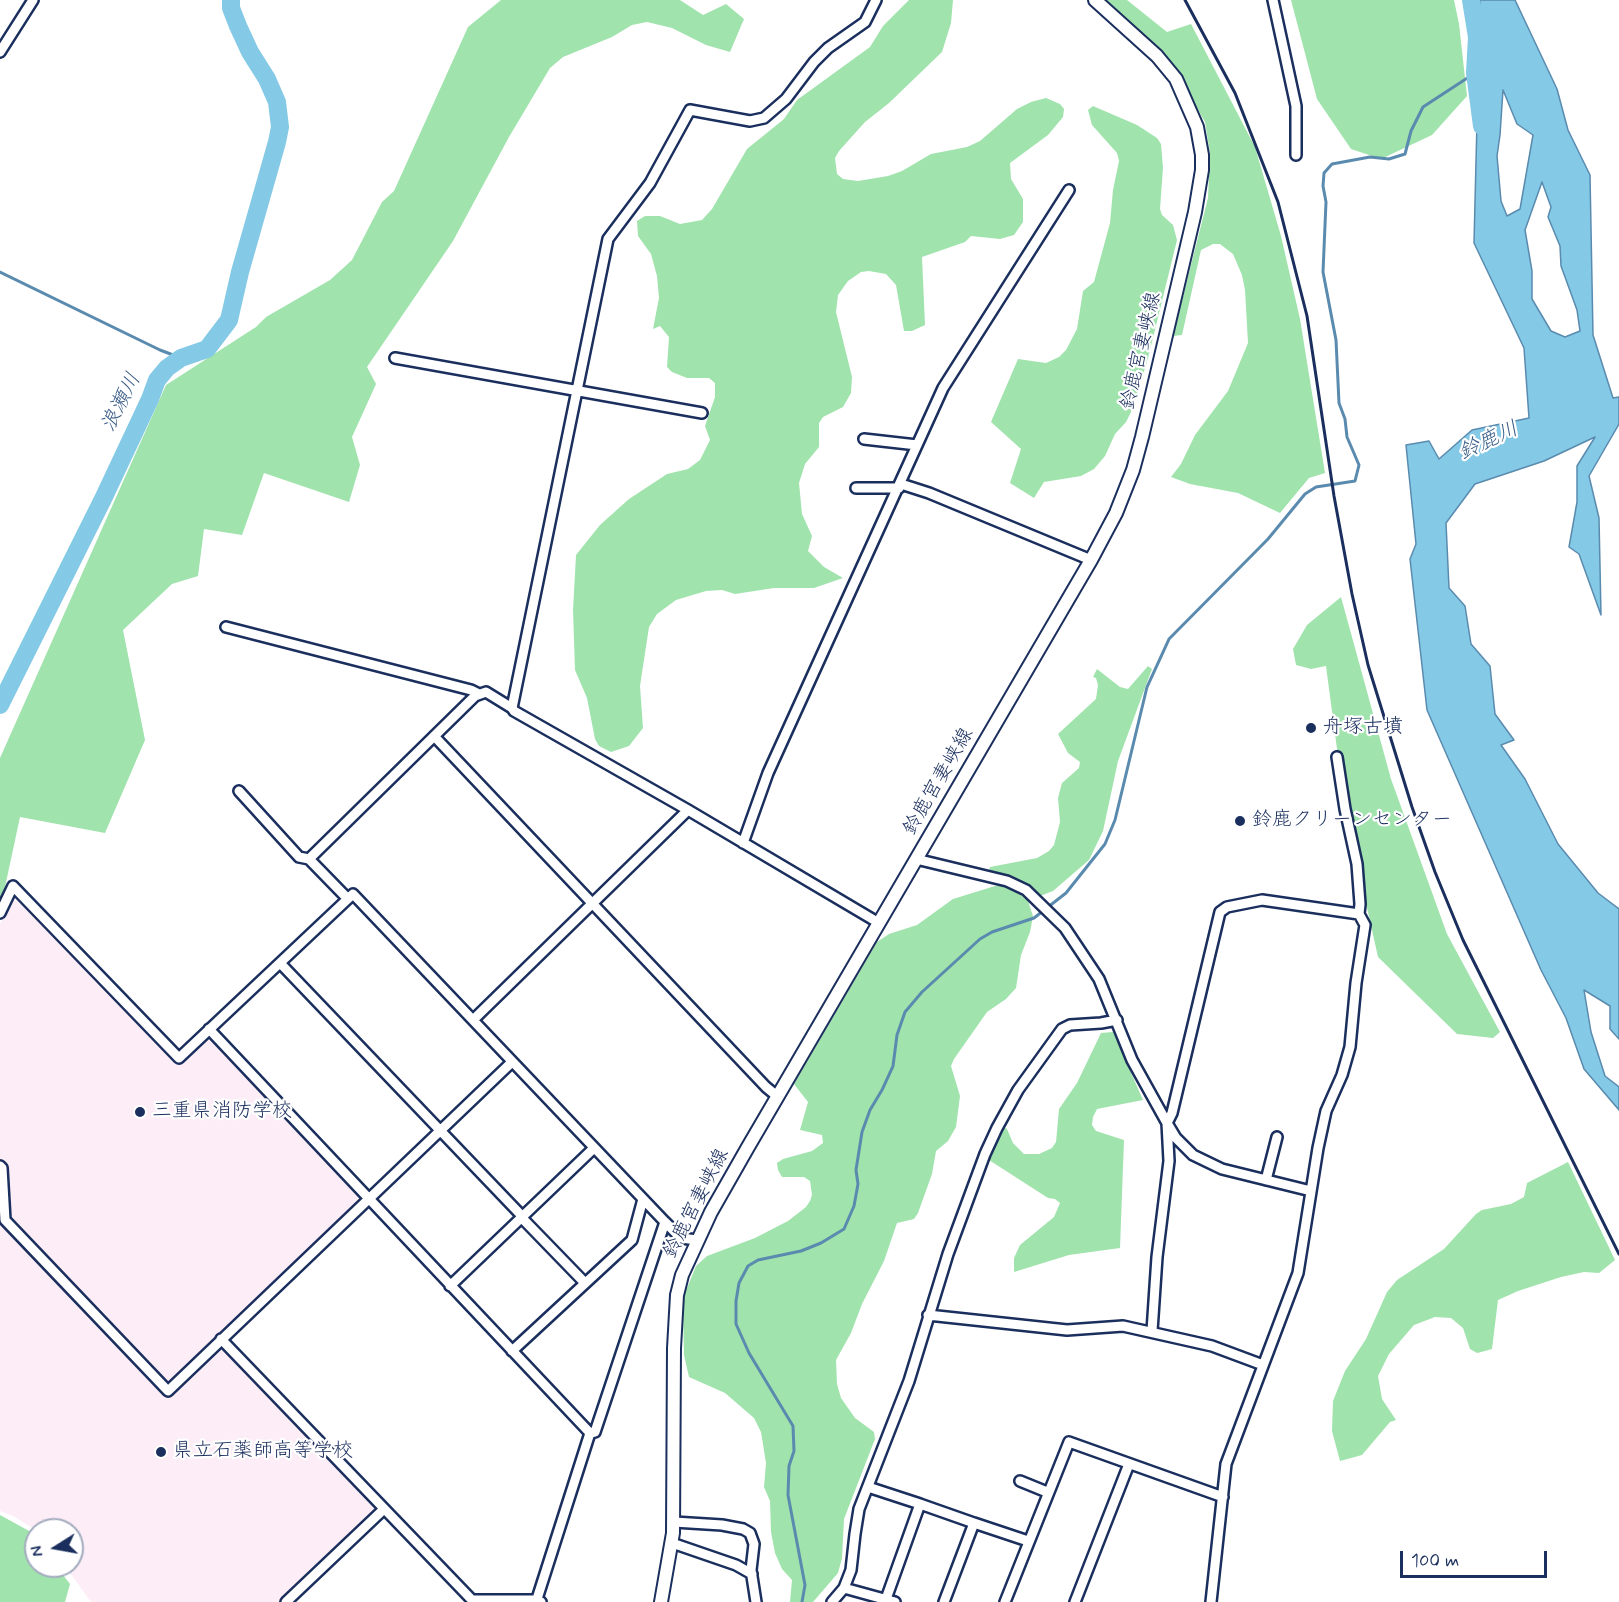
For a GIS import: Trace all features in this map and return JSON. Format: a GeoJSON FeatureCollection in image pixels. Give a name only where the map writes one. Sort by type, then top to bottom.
{"type":"FeatureCollection","features":[{"type":"Feature","properties":{"kind":"main road","name":"鈴鹿宮妻峡線"},"geometry":{"type":"LineString","coordinates":[[661,1602],[674,1522],[674,1348],[677,1295],[682,1275],[697,1240],[777,1096],[1091,560],[1116,513],[1135,463],[1195,212],[1202,170],[1197,127],[1176,79],[1157,56],[1095,0]]}},
{"type":"Feature","properties":{"kind":"street"},"geometry":{"type":"LineString","coordinates":[[0,52],[33,0]]}},
{"type":"Feature","properties":{"kind":"street"},"geometry":{"type":"LineString","coordinates":[[512,708],[608,239],[650,183],[690,110],[750,121],[764,118],[786,99],[814,62],[828,48],[865,22],[876,0]]}},
{"type":"Feature","properties":{"kind":"street"},"geometry":{"type":"LineString","coordinates":[[1273,0],[1296,106],[1296,155]]}},
{"type":"Feature","properties":{"kind":"street"},"geometry":{"type":"LineString","coordinates":[[742,843],[768,773],[943,388],[1069,190]]}},
{"type":"Feature","properties":{"kind":"street"},"geometry":{"type":"LineString","coordinates":[[395,358],[702,413]]}},
{"type":"Feature","properties":{"kind":"street"},"geometry":{"type":"LineString","coordinates":[[864,439],[917,445]]}},
{"type":"Feature","properties":{"kind":"street"},"geometry":{"type":"LineString","coordinates":[[856,488],[900,486],[929,493],[1091,560]]}},
{"type":"Feature","properties":{"kind":"street"},"geometry":{"type":"LineString","coordinates":[[226,627],[471,690],[479,694]]}},
{"type":"Feature","properties":{"kind":"street"},"geometry":{"type":"LineString","coordinates":[[309,859],[475,696],[486,692],[575,747],[688,810],[879,923]]}},
{"type":"Feature","properties":{"kind":"street"},"geometry":{"type":"LineString","coordinates":[[434,736],[777,1096]]}},
{"type":"Feature","properties":{"kind":"street"},"geometry":{"type":"LineString","coordinates":[[1211,1602],[1226,1464],[1298,1273],[1326,1112],[1342,1075],[1350,1047],[1356,983],[1365,925],[1359,914],[1357,864],[1337,757]]}},
{"type":"Feature","properties":{"kind":"street"},"geometry":{"type":"LineString","coordinates":[[239,791],[299,857],[309,859],[347,898]]}},
{"type":"Feature","properties":{"kind":"street"},"geometry":{"type":"LineString","coordinates":[[473,1020],[688,810]]}},
{"type":"Feature","properties":{"kind":"street"},"geometry":{"type":"LineString","coordinates":[[916,859],[1007,880],[1026,890],[1065,928],[1099,979],[1132,1060],[1167,1124],[1185,1148],[1207,1163],[1221,1169],[1311,1191]]}},
{"type":"Feature","properties":{"kind":"street"},"geometry":{"type":"LineString","coordinates":[[0,913],[13,886],[179,1058],[353,894],[664,1222],[681,1238],[697,1240]]}},
{"type":"Feature","properties":{"kind":"street"},"geometry":{"type":"LineString","coordinates":[[1152,1331],[1157,1257],[1169,1161],[1167,1124],[1172,1113],[1220,912],[1227,908],[1262,900],[1359,914]]}},
{"type":"Feature","properties":{"kind":"street"},"geometry":{"type":"LineString","coordinates":[[280,963],[585,1283]]}},
{"type":"Feature","properties":{"kind":"street"},"geometry":{"type":"LineString","coordinates":[[832,1602],[844,1588],[851,1570],[859,1509],[909,1381],[951,1244],[985,1154],[1018,1090],[1062,1029],[1071,1025],[1116,1020]]}},
{"type":"Feature","properties":{"kind":"street"},"geometry":{"type":"LineString","coordinates":[[209,1029],[590,1433]]}},
{"type":"Feature","properties":{"kind":"street"},"geometry":{"type":"LineString","coordinates":[[0,1166],[2,1168],[4,1220],[168,1391],[512,1062]]}},
{"type":"Feature","properties":{"kind":"street"},"geometry":{"type":"LineString","coordinates":[[1266,1180],[1277,1137]]}},
{"type":"Feature","properties":{"kind":"street"},"geometry":{"type":"LineString","coordinates":[[450,1286],[594,1148]]}},
{"type":"Feature","properties":{"kind":"street"},"geometry":{"type":"LineString","coordinates":[[512,1351],[632,1240],[643,1199]]}},
{"type":"Feature","properties":{"kind":"street"},"geometry":{"type":"LineString","coordinates":[[590,1433],[596,1432],[664,1222]]}},
{"type":"Feature","properties":{"kind":"street"},"geometry":{"type":"LineString","coordinates":[[928,1315],[1067,1330],[1123,1326],[1212,1346],[1263,1365]]}},
{"type":"Feature","properties":{"kind":"street"},"geometry":{"type":"LineString","coordinates":[[221,1339],[473,1601],[538,1601],[590,1433]]}},
{"type":"Feature","properties":{"kind":"street"},"geometry":{"type":"LineString","coordinates":[[1005,1602],[1047,1492],[1069,1442],[1223,1497]]}},
{"type":"Feature","properties":{"kind":"street"},"geometry":{"type":"LineString","coordinates":[[1075,1602],[1129,1464]]}},
{"type":"Feature","properties":{"kind":"street"},"geometry":{"type":"LineString","coordinates":[[1020,1481],[1047,1492]]}},
{"type":"Feature","properties":{"kind":"street"},"geometry":{"type":"LineString","coordinates":[[868,1487],[1028,1540]]}},
{"type":"Feature","properties":{"kind":"street"},"geometry":{"type":"LineString","coordinates":[[844,1588],[890,1601],[920,1504]]}},
{"type":"Feature","properties":{"kind":"street"},"geometry":{"type":"LineString","coordinates":[[286,1602],[384,1509]]}},
{"type":"Feature","properties":{"kind":"street"},"geometry":{"type":"LineString","coordinates":[[674,1522],[722,1525],[743,1529],[750,1533],[754,1544],[752,1574],[756,1602]]}},
{"type":"Feature","properties":{"kind":"street"},"geometry":{"type":"LineString","coordinates":[[944,1602],[974,1523]]}},
{"type":"Feature","properties":{"kind":"street"},"geometry":{"type":"LineString","coordinates":[[672,1543],[736,1564],[752,1574]]}},
{"type":"Feature","properties":{"kind":"shaded area","name":"三重県消防学校"},"geometry":{"type":"Polygon","coordinates":[[[19,900],[178,1064],[206,1039],[212,1040],[358,1194],[358,1202],[170,1383],[166,1383],[9,1216],[8,1167],[0,1160],[0,924],[11,901],[19,900]]]}},
{"type":"Feature","properties":{"kind":"shaded area","name":"県立石薬師高等学校"},"geometry":{"type":"Polygon","coordinates":[[[0,1222],[167,1396],[218,1348],[223,1348],[375,1508],[375,1512],[279,1602],[91,1602],[74,1578],[84,1578],[84,1518],[24,1518],[24,1523],[0,1511],[0,1222]]]}},
{"type":"Feature","properties":{"kind":"green space"},"geometry":{"type":"Polygon","coordinates":[[[501,0],[680,0],[703,15],[726,4],[744,19],[730,52],[706,45],[672,28],[647,22],[632,25],[612,37],[563,57],[550,68],[509,137],[453,241],[367,367],[376,384],[352,437],[360,465],[349,502],[264,473],[242,535],[204,529],[198,576],[172,584],[123,630],[145,740],[105,833],[20,817],[5,887],[0,898],[0,758],[166,385],[256,327],[266,317],[330,280],[352,260],[382,202],[394,191],[468,27],[501,0]]]}},
{"type":"Feature","properties":{"kind":"green space"},"geometry":{"type":"Polygon","coordinates":[[[909,0],[953,0],[951,23],[942,52],[889,103],[865,122],[839,151],[835,158],[837,174],[843,179],[858,181],[902,171],[931,154],[967,147],[980,141],[1017,109],[1046,98],[1060,104],[1064,109],[1063,117],[1048,135],[1010,163],[1011,179],[1023,199],[1023,222],[1014,235],[1000,239],[971,236],[965,242],[922,257],[925,325],[912,331],[904,331],[896,285],[886,274],[861,272],[848,281],[838,295],[836,312],[852,377],[851,393],[843,407],[823,417],[819,423],[819,447],[805,464],[799,483],[802,514],[812,536],[808,551],[824,567],[843,578],[814,588],[774,588],[735,594],[722,590],[706,591],[676,600],[657,614],[649,627],[640,686],[643,728],[629,746],[611,752],[599,746],[595,739],[587,698],[575,670],[573,610],[576,555],[600,525],[629,499],[667,474],[688,469],[700,460],[710,440],[705,426],[715,397],[715,383],[709,378],[687,378],[672,372],[667,367],[669,337],[660,326],[653,329],[659,298],[657,276],[651,254],[638,236],[637,221],[645,216],[660,216],[680,224],[702,220],[712,209],[747,149],[784,119],[797,100],[870,47],[883,26],[909,0]]]}},
{"type":"Feature","properties":{"kind":"green space"},"geometry":{"type":"Polygon","coordinates":[[[1105,0],[1127,0],[1167,32],[1191,24],[1255,147],[1281,236],[1300,319],[1325,473],[1309,478],[1280,513],[1238,493],[1190,484],[1171,477],[1181,464],[1195,435],[1228,391],[1248,343],[1245,290],[1242,275],[1233,254],[1220,244],[1213,244],[1201,250],[1182,335],[1173,336],[1208,198],[1210,153],[1205,122],[1190,96],[1157,50],[1105,0]]]}},
{"type":"Feature","properties":{"kind":"green space"},"geometry":{"type":"Polygon","coordinates":[[[1291,0],[1454,0],[1467,96],[1432,135],[1381,159],[1351,149],[1317,99],[1291,0]]]}},
{"type":"Feature","properties":{"kind":"green space"},"geometry":{"type":"Polygon","coordinates":[[[1093,106],[1137,125],[1157,138],[1161,144],[1163,168],[1160,209],[1162,215],[1173,225],[1177,240],[1148,358],[1133,408],[1126,422],[1115,434],[1105,456],[1094,469],[1081,476],[1044,482],[1034,498],[1010,483],[1021,449],[991,422],[1018,359],[1046,363],[1059,357],[1066,350],[1077,329],[1083,291],[1094,282],[1110,223],[1119,161],[1117,153],[1092,125],[1088,110],[1093,106]]]}},
{"type":"Feature","properties":{"kind":"green space"},"geometry":{"type":"Polygon","coordinates":[[[1341,597],[1391,779],[1447,934],[1500,1032],[1493,1038],[1457,1034],[1378,957],[1345,809],[1326,666],[1311,669],[1296,665],[1293,649],[1307,625],[1341,597]]]}},
{"type":"Feature","properties":{"kind":"green space"},"geometry":{"type":"Polygon","coordinates":[[[1148,666],[1152,669],[1118,761],[1103,831],[1089,860],[1053,891],[1040,896],[1006,879],[988,874],[990,867],[1037,858],[1054,845],[1060,822],[1058,798],[1062,783],[1079,768],[1080,762],[1068,753],[1058,734],[1096,699],[1098,685],[1096,678],[1093,677],[1097,669],[1120,687],[1128,689],[1148,666]]]}},
{"type":"Feature","properties":{"kind":"green space"},"geometry":{"type":"Polygon","coordinates":[[[995,886],[1010,886],[1028,901],[1033,916],[1030,932],[1021,955],[1016,988],[1006,999],[987,1012],[954,1059],[951,1066],[960,1096],[956,1127],[948,1141],[936,1151],[932,1174],[918,1213],[914,1219],[897,1223],[884,1261],[836,1360],[837,1384],[841,1398],[855,1418],[874,1432],[875,1439],[844,1519],[842,1558],[838,1573],[813,1602],[790,1602],[792,1580],[782,1569],[775,1553],[771,1532],[770,1501],[764,1487],[766,1463],[761,1432],[754,1418],[725,1393],[689,1377],[684,1355],[685,1293],[696,1266],[707,1256],[755,1238],[788,1221],[810,1201],[812,1195],[810,1181],[804,1177],[782,1177],[777,1163],[783,1159],[812,1151],[823,1143],[822,1135],[800,1130],[808,1102],[794,1084],[877,942],[889,934],[917,925],[953,899],[995,886]]]}},
{"type":"Feature","properties":{"kind":"green space"},"geometry":{"type":"Polygon","coordinates":[[[1113,1032],[1143,1100],[1097,1109],[1093,1117],[1092,1125],[1096,1131],[1124,1140],[1120,1248],[1069,1255],[1014,1272],[1014,1258],[1020,1245],[1054,1217],[1060,1203],[1048,1198],[989,1160],[988,1146],[1001,1125],[1007,1129],[1013,1143],[1024,1154],[1039,1154],[1052,1148],[1056,1142],[1059,1109],[1077,1083],[1101,1033],[1113,1032]]]}},
{"type":"Feature","properties":{"kind":"green space"},"geometry":{"type":"Polygon","coordinates":[[[1568,1162],[1615,1260],[1599,1273],[1584,1272],[1561,1277],[1498,1300],[1492,1349],[1477,1353],[1470,1349],[1463,1328],[1451,1318],[1435,1317],[1414,1325],[1389,1354],[1378,1376],[1382,1399],[1396,1420],[1390,1422],[1362,1455],[1340,1461],[1332,1431],[1333,1401],[1345,1371],[1366,1339],[1387,1292],[1397,1280],[1444,1249],[1476,1214],[1482,1210],[1511,1204],[1524,1197],[1527,1183],[1568,1162]]]}},
{"type":"Feature","properties":{"kind":"green space"},"geometry":{"type":"Polygon","coordinates":[[[0,1515],[24,1528],[24,1578],[65,1578],[70,1584],[65,1602],[0,1602],[0,1515]]]}},
{"type":"Feature","properties":{"kind":"water"},"geometry":{"type":"Polygon","coordinates":[[[1480,0],[1515,0],[1557,89],[1568,130],[1590,175],[1593,335],[1613,398],[1619,397],[1619,424],[1589,476],[1599,518],[1601,615],[1579,554],[1569,547],[1577,502],[1577,466],[1595,437],[1544,461],[1475,484],[1446,523],[1449,588],[1465,606],[1471,644],[1490,666],[1495,714],[1514,740],[1501,745],[1525,779],[1558,844],[1598,893],[1619,909],[1619,1039],[1610,1029],[1610,1006],[1584,990],[1591,1032],[1605,1076],[1619,1087],[1619,1110],[1584,1069],[1566,1018],[1541,970],[1427,710],[1410,559],[1416,544],[1406,445],[1429,441],[1439,459],[1472,430],[1529,418],[1524,348],[1474,243],[1480,0]],[[1503,90],[1497,156],[1501,201],[1507,216],[1520,209],[1533,135],[1517,124],[1503,90]],[[1542,182],[1525,230],[1532,271],[1532,299],[1551,331],[1565,337],[1580,331],[1577,310],[1561,266],[1560,246],[1548,217],[1551,207],[1542,182]]]}},
{"type":"Feature","properties":{"kind":"waterway","name":"浪瀬川"},"geometry":{"type":"LineString","coordinates":[[0,705],[103,499],[157,380],[167,368],[181,358],[207,349],[229,320],[280,127],[277,102],[238,26],[231,8],[231,0]]}},
{"type":"Feature","properties":{"kind":"waterway","name":"鈴鹿川"},"geometry":{"type":"LineString","coordinates":[[1471,0],[1477,37],[1475,73],[1482,126]]}},
{"type":"Feature","properties":{"kind":"waterway"},"geometry":{"type":"LineString","coordinates":[[802,1602],[805,1585],[788,1495],[789,1466],[794,1451],[793,1426],[749,1353],[736,1324],[739,1283],[748,1266],[758,1260],[801,1251],[821,1243],[844,1229],[854,1206],[858,1184],[856,1170],[862,1132],[870,1110],[893,1066],[897,1035],[905,1012],[922,992],[980,939],[992,932],[1034,918],[1066,893],[1105,844],[1115,820],[1147,687],[1169,639],[1268,539],[1305,494],[1316,487],[1355,481],[1359,465],[1347,437],[1345,419],[1339,403],[1336,340],[1323,272],[1326,202],[1323,186],[1324,173],[1332,164],[1370,157],[1389,159],[1405,154],[1411,131],[1423,107],[1475,73]]}},
{"type":"Feature","properties":{"kind":"waterway"},"geometry":{"type":"LineString","coordinates":[[0,272],[181,358]]}},
{"type":"Feature","properties":{"kind":"railway"},"geometry":{"type":"LineString","coordinates":[[1185,0],[1235,93],[1278,202],[1307,316],[1334,496],[1352,594],[1368,665],[1412,807],[1463,940],[1619,1254]]}},
{"type":"Feature","properties":{"kind":"place","name":"舟塚古墳"},"geometry":{"type":"Point","coordinates":[1311,728]}},
{"type":"Feature","properties":{"kind":"place","name":"鈴鹿クリーンセンター"},"geometry":{"type":"Point","coordinates":[1240,821]}},
{"type":"Feature","properties":{"kind":"place","name":"三重県消防学校"},"geometry":{"type":"Point","coordinates":[140,1112]}},
{"type":"Feature","properties":{"kind":"place","name":"県立石薬師高等学校"},"geometry":{"type":"Point","coordinates":[161,1452]}}]}
